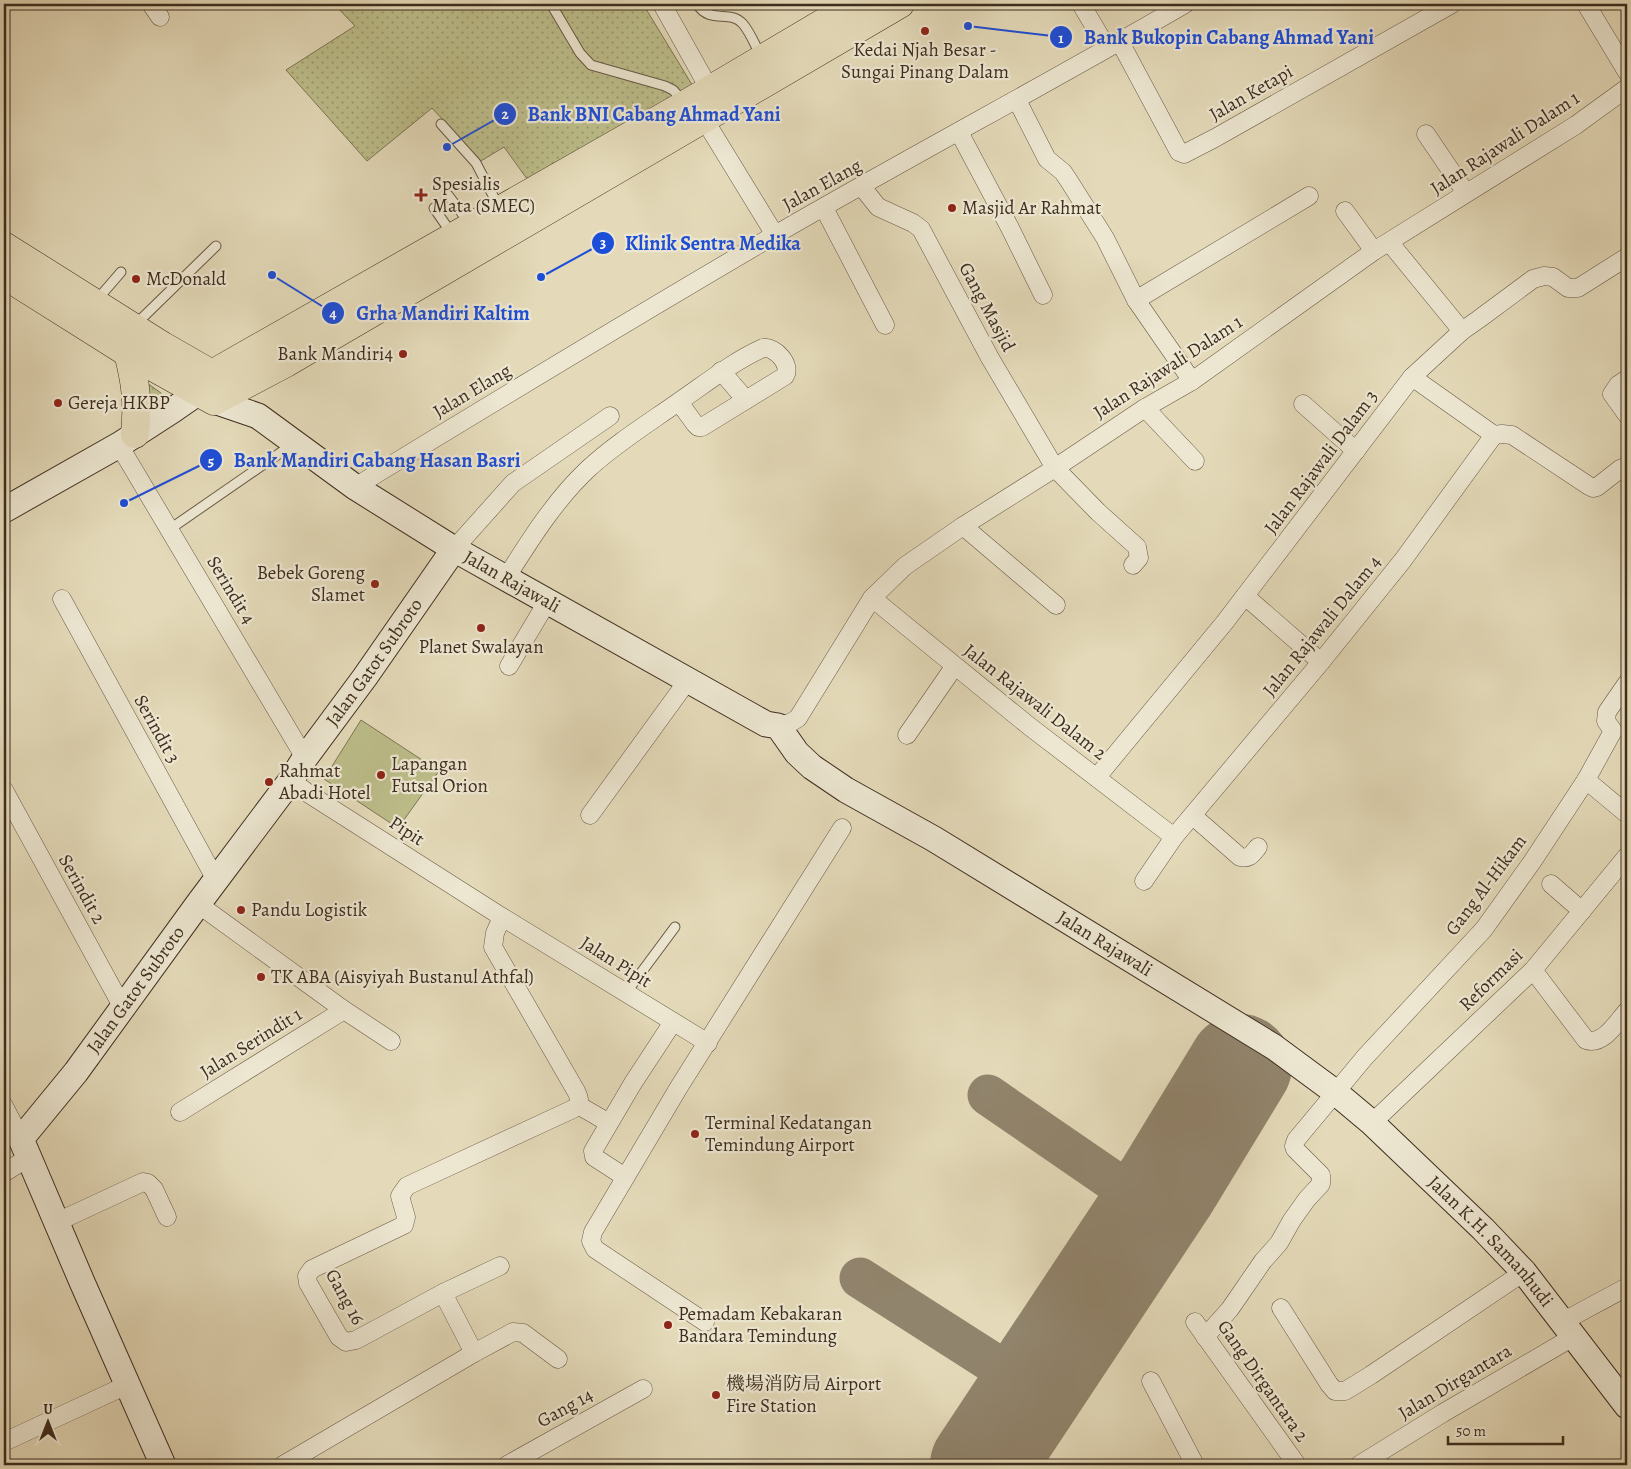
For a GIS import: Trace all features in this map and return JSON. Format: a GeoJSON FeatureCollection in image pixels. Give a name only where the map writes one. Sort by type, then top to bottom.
{"type":"FeatureCollection","features":[{"type":"Feature","properties":{"kind":"main road"},"geometry":{"type":"LineString","coordinates":[[4,275],[131,340],[203,389],[238,389],[286,362],[695,112],[710,90],[855,4]]}},
{"type":"Feature","properties":{"kind":"main road"},"geometry":{"type":"LineString","coordinates":[[203,389],[462,231],[695,112],[900,4]]}},
{"type":"Feature","properties":{"kind":"main road"},"geometry":{"type":"LineString","coordinates":[[4,246],[94,303],[131,340],[138,402],[127,440]]}},
{"type":"Feature","properties":{"kind":"street"},"geometry":{"type":"LineString","coordinates":[[662,4],[710,90]]}},
{"type":"Feature","properties":{"kind":"street"},"geometry":{"type":"LineString","coordinates":[[1081,4],[1113,45]]}},
{"type":"Feature","properties":{"kind":"street","name":"Jalan Elang"},"geometry":{"type":"LineString","coordinates":[[355,487],[571,355],[775,235],[1185,4]]}},
{"type":"Feature","properties":{"kind":"street","name":"Jalan Ketapi"},"geometry":{"type":"LineString","coordinates":[[1113,45],[1179,152],[1184,154],[1452,4]]}},
{"type":"Feature","properties":{"kind":"street"},"geometry":{"type":"LineString","coordinates":[[1586,4],[1627,72]]}},
{"type":"Feature","properties":{"kind":"street","name":"Jalan Rajawali Dalam 1"},"geometry":{"type":"LineString","coordinates":[[778,726],[790,723],[798,718],[872,598],[905,566],[963,526],[1145,408],[1192,381],[1374,251],[1576,125],[1627,88]]}},
{"type":"Feature","properties":{"kind":"street"},"geometry":{"type":"LineString","coordinates":[[1017,100],[1047,159],[1063,172],[1069,181],[1105,238],[1136,300],[1192,381]]}},
{"type":"Feature","properties":{"kind":"street"},"geometry":{"type":"LineString","coordinates":[[695,112],[775,235]]}},
{"type":"Feature","properties":{"kind":"street"},"geometry":{"type":"LineString","coordinates":[[959,132],[1043,295]]}},
{"type":"Feature","properties":{"kind":"street"},"geometry":{"type":"LineString","coordinates":[[1426,134],[1466,193]]}},
{"type":"Feature","properties":{"kind":"street","name":"Gang Masjid"},"geometry":{"type":"LineString","coordinates":[[862,187],[878,207],[918,226],[926,236],[990,358],[1055,468],[1098,512],[1137,547],[1139,558],[1133,565]]}},
{"type":"Feature","properties":{"kind":"street"},"geometry":{"type":"LineString","coordinates":[[1136,300],[1309,196]]}},
{"type":"Feature","properties":{"kind":"street"},"geometry":{"type":"LineString","coordinates":[[824,208],[885,325]]}},
{"type":"Feature","properties":{"kind":"street"},"geometry":{"type":"LineString","coordinates":[[1345,211],[1374,251]]}},
{"type":"Feature","properties":{"kind":"street"},"geometry":{"type":"LineString","coordinates":[[1390,242],[1462,330]]}},
{"type":"Feature","properties":{"kind":"street","name":"Jalan Rajawali Dalam 3"},"geometry":{"type":"LineString","coordinates":[[1097,777],[1245,596],[1412,377],[1462,330],[1536,277],[1552,277],[1568,288],[1578,288],[1627,257]]}},
{"type":"Feature","properties":{"kind":"street"},"geometry":{"type":"LineString","coordinates":[[506,578],[540,525],[570,488],[588,469],[618,444],[721,371],[763,348],[769,347],[773,349],[787,367],[787,374],[701,427],[695,424],[679,402]]}},
{"type":"Feature","properties":{"kind":"street"},"geometry":{"type":"LineString","coordinates":[[721,371],[746,400]]}},
{"type":"Feature","properties":{"kind":"street"},"geometry":{"type":"LineString","coordinates":[[1412,377],[1494,435],[1512,435],[1593,488],[1624,468]]}},
{"type":"Feature","properties":{"kind":"street"},"geometry":{"type":"LineString","coordinates":[[1627,379],[1614,390],[1612,396],[1627,416]]}},
{"type":"Feature","properties":{"kind":"street"},"geometry":{"type":"LineString","coordinates":[[4,510],[127,440],[203,389],[258,416]]}},
{"type":"Feature","properties":{"kind":"street"},"geometry":{"type":"LineString","coordinates":[[238,389],[258,416]]}},
{"type":"Feature","properties":{"kind":"street"},"geometry":{"type":"LineString","coordinates":[[1303,404],[1356,451]]}},
{"type":"Feature","properties":{"kind":"street"},"geometry":{"type":"LineString","coordinates":[[1145,408],[1195,461]]}},
{"type":"Feature","properties":{"kind":"street","name":"Jalan Rajawali"},"geometry":{"type":"LineString","coordinates":[[258,416],[355,487],[454,549],[766,724],[778,726],[797,753],[812,767],[868,803],[934,839],[1274,1047],[1335,1092]]}},
{"type":"Feature","properties":{"kind":"street"},"geometry":{"type":"LineString","coordinates":[[454,549],[513,483],[610,416]]}},
{"type":"Feature","properties":{"kind":"street","name":"Jalan Rajawali Dalam 4"},"geometry":{"type":"LineString","coordinates":[[1144,881],[1174,837],[1321,662],[1403,560],[1494,435]]}},
{"type":"Feature","properties":{"kind":"street","name":"Serindit 4"},"geometry":{"type":"LineString","coordinates":[[127,440],[170,530],[305,758]]}},
{"type":"Feature","properties":{"kind":"street"},"geometry":{"type":"LineString","coordinates":[[963,526],[1056,605]]}},
{"type":"Feature","properties":{"kind":"street","name":"Jalan Gatot Subroto"},"geometry":{"type":"LineString","coordinates":[[25,1148],[76,1072],[291,780],[454,549]]}},
{"type":"Feature","properties":{"kind":"street"},"geometry":{"type":"LineString","coordinates":[[1245,596],[1321,662]]}},
{"type":"Feature","properties":{"kind":"street","name":"Jalan Rajawali Dalam 2"},"geometry":{"type":"LineString","coordinates":[[872,598],[954,667],[1174,837]]}},
{"type":"Feature","properties":{"kind":"street","name":"Serindit 3"},"geometry":{"type":"LineString","coordinates":[[62,599],[216,880]]}},
{"type":"Feature","properties":{"kind":"street"},"geometry":{"type":"LineString","coordinates":[[509,666],[547,602]]}},
{"type":"Feature","properties":{"kind":"street"},"geometry":{"type":"LineString","coordinates":[[907,735],[954,667]]}},
{"type":"Feature","properties":{"kind":"street"},"geometry":{"type":"LineString","coordinates":[[590,815],[688,680]]}},
{"type":"Feature","properties":{"kind":"street","name":"Gang Al-Hikam"},"geometry":{"type":"LineString","coordinates":[[1205,1337],[1230,1309],[1263,1261],[1280,1243],[1292,1220],[1307,1199],[1321,1184],[1321,1175],[1295,1149],[1294,1142],[1364,1057],[1484,929],[1532,862],[1586,780],[1613,731],[1606,721],[1607,712],[1627,683]]}},
{"type":"Feature","properties":{"kind":"street","name":"Pipit"},"geometry":{"type":"LineString","coordinates":[[291,780],[309,794],[502,917]]}},
{"type":"Feature","properties":{"kind":"street"},"geometry":{"type":"LineString","coordinates":[[1586,780],[1627,814]]}},
{"type":"Feature","properties":{"kind":"street","name":"Serindit 2"},"geometry":{"type":"LineString","coordinates":[[4,790],[123,1008]]}},
{"type":"Feature","properties":{"kind":"street"},"geometry":{"type":"LineString","coordinates":[[1193,816],[1240,857],[1250,857],[1258,847]]}},
{"type":"Feature","properties":{"kind":"street"},"geometry":{"type":"LineString","coordinates":[[705,1322],[595,1249],[591,1241],[593,1232],[679,1087],[842,828]]}},
{"type":"Feature","properties":{"kind":"street","name":"Reformasi"},"geometry":{"type":"LineString","coordinates":[[1372,1123],[1533,970],[1627,856]]}},
{"type":"Feature","properties":{"kind":"street"},"geometry":{"type":"LineString","coordinates":[[1551,884],[1582,911]]}},
{"type":"Feature","properties":{"kind":"street","name":"Jalan Serindit 1"},"geometry":{"type":"LineString","coordinates":[[198,904],[344,1010],[391,1041]]}},
{"type":"Feature","properties":{"kind":"street"},"geometry":{"type":"LineString","coordinates":[[502,917],[494,933],[493,947],[580,1099],[578,1105],[609,1123]]}},
{"type":"Feature","properties":{"kind":"street","name":"Jalan Pipit"},"geometry":{"type":"LineString","coordinates":[[502,917],[708,1043]]}},
{"type":"Feature","properties":{"kind":"street"},"geometry":{"type":"LineString","coordinates":[[1533,970],[1586,1040],[1593,1042],[1601,1040],[1627,1011]]}},
{"type":"Feature","properties":{"kind":"street","name":"Jalan Serindit 1"},"geometry":{"type":"LineString","coordinates":[[180,1112],[344,1010]]}},
{"type":"Feature","properties":{"kind":"street"},"geometry":{"type":"LineString","coordinates":[[625,1177],[594,1157],[593,1151],[650,1055],[673,1022]]}},
{"type":"Feature","properties":{"kind":"street","name":"Jalan K.H. Samanhudi"},"geometry":{"type":"LineString","coordinates":[[1335,1092],[1372,1123],[1483,1229],[1524,1272],[1627,1406]]}},
{"type":"Feature","properties":{"kind":"street","name":"Gang 16"},"geometry":{"type":"LineString","coordinates":[[443,1293],[356,1340],[346,1342],[340,1337],[308,1283],[308,1273],[312,1269],[402,1227],[406,1222],[406,1217],[400,1196],[407,1186],[578,1105]]}},
{"type":"Feature","properties":{"kind":"street"},"geometry":{"type":"LineString","coordinates":[[4,1106],[25,1148],[160,1464]]}},
{"type":"Feature","properties":{"kind":"street"},"geometry":{"type":"LineString","coordinates":[[4,1173],[25,1148]]}},
{"type":"Feature","properties":{"kind":"street"},"geometry":{"type":"LineString","coordinates":[[57,1222],[143,1182],[148,1183],[154,1189],[167,1217]]}},
{"type":"Feature","properties":{"kind":"street"},"geometry":{"type":"LineString","coordinates":[[474,1353],[443,1293],[500,1266]]}},
{"type":"Feature","properties":{"kind":"street"},"geometry":{"type":"LineString","coordinates":[[1281,1308],[1329,1384],[1335,1391],[1341,1392],[1371,1375],[1524,1272]]}},
{"type":"Feature","properties":{"kind":"street","name":"Jalan Dirgantara"},"geometry":{"type":"LineString","coordinates":[[1359,1465],[1443,1413],[1567,1330],[1627,1287]]}},
{"type":"Feature","properties":{"kind":"street","name":"Gang Dirgantara 2"},"geometry":{"type":"LineString","coordinates":[[1195,1322],[1297,1465]]}},
{"type":"Feature","properties":{"kind":"street"},"geometry":{"type":"LineString","coordinates":[[283,1465],[474,1353],[516,1332],[523,1333],[558,1359]]}},
{"type":"Feature","properties":{"kind":"street"},"geometry":{"type":"LineString","coordinates":[[1151,1381],[1194,1465]]}},
{"type":"Feature","properties":{"kind":"street"},"geometry":{"type":"LineString","coordinates":[[4,1442],[127,1385]]}},
{"type":"Feature","properties":{"kind":"street","name":"Gang 14"},"geometry":{"type":"LineString","coordinates":[[506,1465],[644,1389]]}},
{"type":"Feature","properties":{"kind":"lane"},"geometry":{"type":"LineString","coordinates":[[551,4],[580,53],[591,65],[665,86],[673,90],[695,112]]}},
{"type":"Feature","properties":{"kind":"lane"},"geometry":{"type":"LineString","coordinates":[[697,4],[701,11],[706,14],[734,18],[743,24],[762,59]]}},
{"type":"Feature","properties":{"kind":"lane"},"geometry":{"type":"LineString","coordinates":[[441,124],[476,163],[501,210]]}},
{"type":"Feature","properties":{"kind":"lane"},"geometry":{"type":"LineString","coordinates":[[448,194],[462,231]]}},
{"type":"Feature","properties":{"kind":"lane"},"geometry":{"type":"LineString","coordinates":[[434,208],[462,231]]}},
{"type":"Feature","properties":{"kind":"lane"},"geometry":{"type":"LineString","coordinates":[[131,340],[216,246]]}},
{"type":"Feature","properties":{"kind":"lane"},"geometry":{"type":"LineString","coordinates":[[94,303],[121,272]]}},
{"type":"Feature","properties":{"kind":"lane"},"geometry":{"type":"LineString","coordinates":[[170,530],[295,443]]}},
{"type":"Feature","properties":{"kind":"lane"},"geometry":{"type":"LineString","coordinates":[[626,993],[675,927]]}},
{"type":"Feature","properties":{"kind":"green space"},"geometry":{"type":"Polygon","coordinates":[[[334,4],[643,4],[694,88],[530,183],[504,147],[481,161],[432,108],[367,161],[286,70],[355,26],[334,4]]]}},
{"type":"Feature","properties":{"kind":"green space"},"geometry":{"type":"Polygon","coordinates":[[[147,383],[161,393],[162,399],[159,405],[143,410],[147,383]]]}},
{"type":"Feature","properties":{"kind":"green space","name":"Lapangan Futsal Orion"},"geometry":{"type":"Polygon","coordinates":[[[361,720],[439,771],[398,828],[324,779],[361,720]]]}},
{"type":"Feature","properties":{"kind":"taxiway"},"geometry":{"type":"LineString","coordinates":[[988,1095],[1129,1192],[1137,1209],[1139,1228]]}},
{"type":"Feature","properties":{"kind":"taxiway"},"geometry":{"type":"LineString","coordinates":[[1129,1192],[1148,1194],[1167,1186]]}},
{"type":"Feature","properties":{"kind":"taxiway"},"geometry":{"type":"LineString","coordinates":[[860,1278],[1004,1370],[1019,1371],[1026,1369],[1058,1350]]}},
{"type":"Feature","properties":{"kind":"taxiway"},"geometry":{"type":"LineString","coordinates":[[1004,1370],[1014,1380],[1015,1415]]}},
{"type":"Feature","properties":{"kind":"runway"},"geometry":{"type":"LineString","coordinates":[[982,1465],[1167,1186],[1240,1066]]}},
{"type":"Feature","properties":{"kind":"place","name":"Bank Bukopin Cabang Ahmad Yani"},"geometry":{"type":"Point","coordinates":[968,26]}},
{"type":"Feature","properties":{"kind":"place","name":"Kedai Njah Besar - Sungai Pinang Dalam"},"geometry":{"type":"Point","coordinates":[925,31]}},
{"type":"Feature","properties":{"kind":"place","name":"Bank BNI Cabang Ahmad Yani"},"geometry":{"type":"Point","coordinates":[447,147]}},
{"type":"Feature","properties":{"kind":"place","name":"Spesialis Mata (SMEC)"},"geometry":{"type":"Point","coordinates":[421,195]}},
{"type":"Feature","properties":{"kind":"place","name":"Masjid Ar Rahmat"},"geometry":{"type":"Point","coordinates":[952,208]}},
{"type":"Feature","properties":{"kind":"place","name":"Grha Mandiri Kaltim"},"geometry":{"type":"Point","coordinates":[272,275]}},
{"type":"Feature","properties":{"kind":"place","name":"Klinik Sentra Medika"},"geometry":{"type":"Point","coordinates":[541,277]}},
{"type":"Feature","properties":{"kind":"place","name":"McDonald"},"geometry":{"type":"Point","coordinates":[136,279]}},
{"type":"Feature","properties":{"kind":"place","name":"Bank Mandiri4"},"geometry":{"type":"Point","coordinates":[403,354]}},
{"type":"Feature","properties":{"kind":"place","name":"Gereja HKBP"},"geometry":{"type":"Point","coordinates":[58,403]}},
{"type":"Feature","properties":{"kind":"place","name":"Bank Mandiri Cabang Hasan Basri"},"geometry":{"type":"Point","coordinates":[124,503]}},
{"type":"Feature","properties":{"kind":"place","name":"Bebek Goreng Slamet"},"geometry":{"type":"Point","coordinates":[375,584]}},
{"type":"Feature","properties":{"kind":"place","name":"Planet Swalayan"},"geometry":{"type":"Point","coordinates":[481,628]}},
{"type":"Feature","properties":{"kind":"place","name":"Lapangan Futsal Orion"},"geometry":{"type":"Point","coordinates":[381,775]}},
{"type":"Feature","properties":{"kind":"place","name":"Rahmat Abadi Hotel"},"geometry":{"type":"Point","coordinates":[269,782]}},
{"type":"Feature","properties":{"kind":"place","name":"Pandu Logistik"},"geometry":{"type":"Point","coordinates":[241,910]}},
{"type":"Feature","properties":{"kind":"place","name":"TK ABA (Aisyiyah Bustanul Athfal)"},"geometry":{"type":"Point","coordinates":[261,977]}},
{"type":"Feature","properties":{"kind":"place","name":"Terminal Kedatangan Temindung Airport"},"geometry":{"type":"Point","coordinates":[695,1134]}},
{"type":"Feature","properties":{"kind":"place","name":"Pemadam Kebakaran Bandara Temindung"},"geometry":{"type":"Point","coordinates":[668,1325]}},
{"type":"Feature","properties":{"kind":"place","name":"機場消防局 Airport Fire Station"},"geometry":{"type":"Point","coordinates":[716,1395]}}]}
